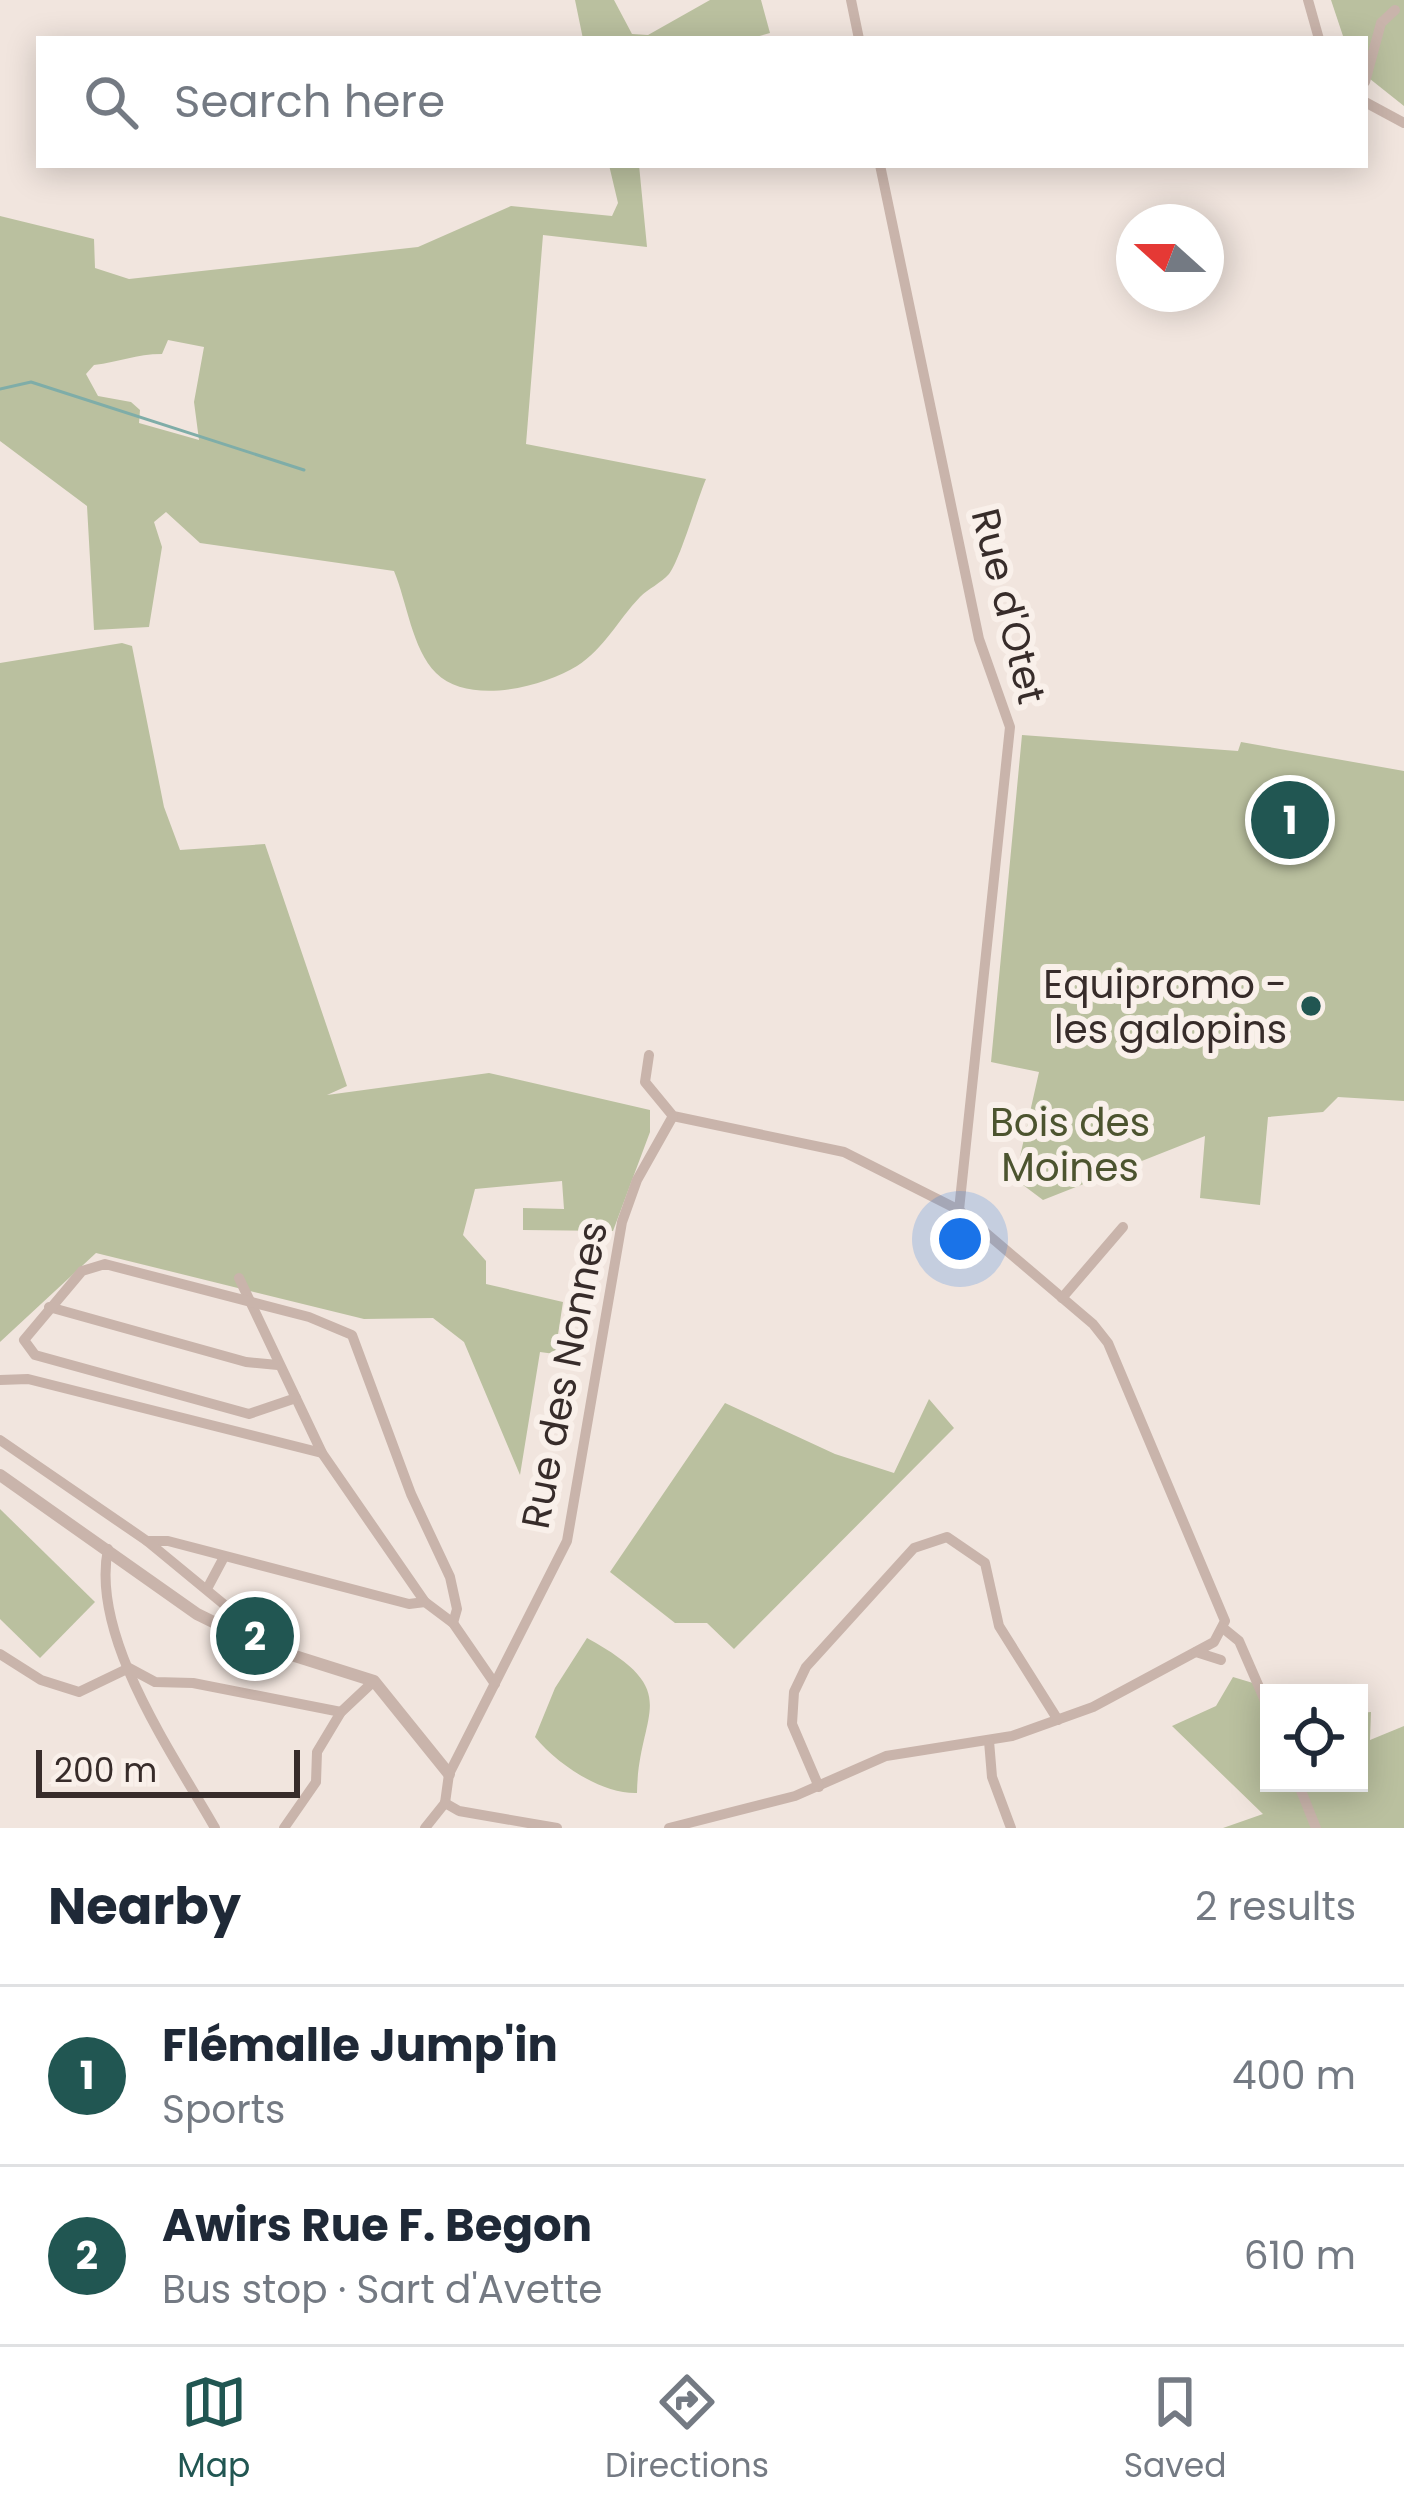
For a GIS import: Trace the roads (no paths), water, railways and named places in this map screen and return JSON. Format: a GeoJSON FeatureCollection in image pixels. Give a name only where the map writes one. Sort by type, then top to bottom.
{"type":"FeatureCollection","features":[{"type":"Feature","properties":{"kind":"street"},"geometry":{"type":"LineString","coordinates":[[851,0],[858,36]]}},
{"type":"Feature","properties":{"kind":"street"},"geometry":{"type":"LineString","coordinates":[[1308,0],[1318,36]]}},
{"type":"Feature","properties":{"kind":"street"},"geometry":{"type":"LineString","coordinates":[[1368,71],[1381,23],[1394,10]]}},
{"type":"Feature","properties":{"kind":"street"},"geometry":{"type":"LineString","coordinates":[[1368,104],[1404,123]]}},
{"type":"Feature","properties":{"kind":"street","name":"Rue d'Otet"},"geometry":{"type":"LineString","coordinates":[[881,168],[979,639],[1010,727],[959,1210]]}},
{"type":"Feature","properties":{"kind":"street"},"geometry":{"type":"LineString","coordinates":[[649,1054],[645,1082],[673,1117],[844,1152],[959,1210],[1108,1343],[1222,1610],[1223,1628],[1214,1642],[1058,1720],[989,1741],[903,1751],[819,1786],[669,1828]]}},
{"type":"Feature","properties":{"kind":"street","name":"Rue des Nonnes"},"geometry":{"type":"LineString","coordinates":[[445,1803],[449,1774],[567,1541],[622,1222],[637,1180],[673,1117]]}},
{"type":"Feature","properties":{"kind":"street"},"geometry":{"type":"LineString","coordinates":[[1062,1298],[1123,1227]]}},
{"type":"Feature","properties":{"kind":"street"},"geometry":{"type":"LineString","coordinates":[[296,1398],[249,1414],[35,1355],[24,1340],[82,1271],[105,1264],[337,1326],[352,1335],[416,1505],[450,1577],[457,1609],[453,1623]]}},
{"type":"Feature","properties":{"kind":"street"},"geometry":{"type":"LineString","coordinates":[[239,1278],[322,1453],[425,1602],[453,1623],[495,1684]]}},
{"type":"Feature","properties":{"kind":"street"},"geometry":{"type":"LineString","coordinates":[[49,1307],[246,1362],[278,1365]]}},
{"type":"Feature","properties":{"kind":"street"},"geometry":{"type":"LineString","coordinates":[[0,1379],[28,1379],[322,1453]]}},
{"type":"Feature","properties":{"kind":"street"},"geometry":{"type":"LineString","coordinates":[[0,1440],[147,1541],[284,1652]]}},
{"type":"Feature","properties":{"kind":"street"},"geometry":{"type":"LineString","coordinates":[[0,1475],[233,1633],[374,1681],[449,1774]]}},
{"type":"Feature","properties":{"kind":"street"},"geometry":{"type":"LineString","coordinates":[[819,1786],[792,1724],[794,1692],[806,1666],[914,1548],[947,1537],[985,1563],[999,1626],[1058,1720]]}},
{"type":"Feature","properties":{"kind":"street"},"geometry":{"type":"LineString","coordinates":[[147,1541],[410,1604],[425,1602]]}},
{"type":"Feature","properties":{"kind":"street"},"geometry":{"type":"LineString","coordinates":[[108,1549],[104,1570],[129,1668],[215,1828]]}},
{"type":"Feature","properties":{"kind":"street"},"geometry":{"type":"LineString","coordinates":[[208,1587],[224,1557]]}},
{"type":"Feature","properties":{"kind":"street"},"geometry":{"type":"LineString","coordinates":[[233,1633],[241,1614]]}},
{"type":"Feature","properties":{"kind":"street"},"geometry":{"type":"LineString","coordinates":[[1223,1628],[1239,1641],[1260,1688]]}},
{"type":"Feature","properties":{"kind":"street"},"geometry":{"type":"LineString","coordinates":[[1196,1652],[1221,1660]]}},
{"type":"Feature","properties":{"kind":"street"},"geometry":{"type":"LineString","coordinates":[[0,1654],[41,1680],[79,1692],[129,1668]]}},
{"type":"Feature","properties":{"kind":"street"},"geometry":{"type":"LineString","coordinates":[[129,1668],[155,1682],[193,1683],[341,1712]]}},
{"type":"Feature","properties":{"kind":"street"},"geometry":{"type":"LineString","coordinates":[[284,1828],[316,1782],[317,1752],[341,1712],[374,1681]]}},
{"type":"Feature","properties":{"kind":"street"},"geometry":{"type":"LineString","coordinates":[[989,1741],[992,1777],[1011,1828]]}},
{"type":"Feature","properties":{"kind":"street"},"geometry":{"type":"LineString","coordinates":[[1302,1792],[1316,1828]]}},
{"type":"Feature","properties":{"kind":"street"},"geometry":{"type":"LineString","coordinates":[[425,1828],[445,1803],[459,1811],[556,1828]]}},
{"type":"Feature","properties":{"kind":"street"},"geometry":{"type":"LineString","coordinates":[[456,1828],[459,1811]]}},
{"type":"Feature","properties":{"kind":"waterway"},"geometry":{"type":"LineString","coordinates":[[0,389],[31,382],[304,470]]}},
{"type":"Feature","properties":{"kind":"place","name":"Flémalle Jump'in"},"geometry":{"type":"Point","coordinates":[1290,820]}},
{"type":"Feature","properties":{"kind":"place","name":"Equipromo - les galopins"},"geometry":{"type":"Point","coordinates":[1311,1006]}},
{"type":"Feature","properties":{"kind":"place","name":"Awirs Rue F. Begon"},"geometry":{"type":"Point","coordinates":[255,1636]}},
{"type":"Feature","properties":{"kind":"park label","name":"Bois des Moines"},"geometry":{"type":"Point","coordinates":[1070,1144]}}]}
